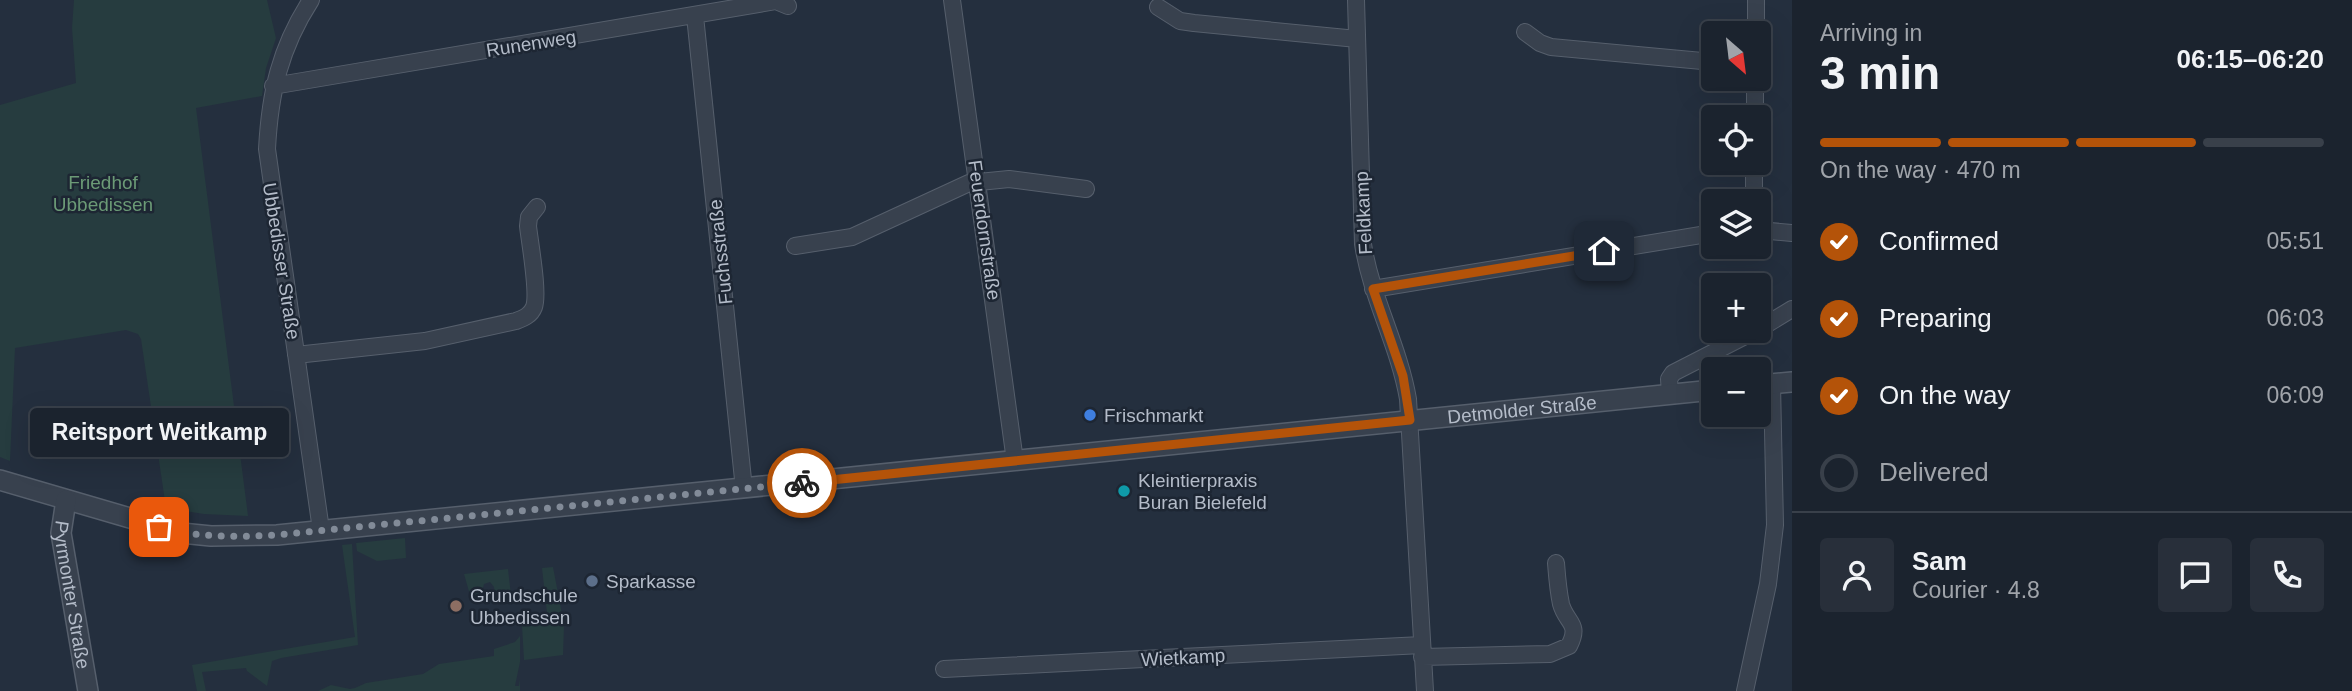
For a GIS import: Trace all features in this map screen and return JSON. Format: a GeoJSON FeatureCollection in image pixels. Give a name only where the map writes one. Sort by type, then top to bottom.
{"type":"FeatureCollection","features":[{"type":"Feature","properties":{"kind":"street","name":"Ubbedisser Straße"},"geometry":{"type":"LineString","coordinates":[[311,0],[297,23],[273,86],[265,174],[296,355],[321,530]]}},
{"type":"Feature","properties":{"kind":"street","name":"Feuerdornstraße"},"geometry":{"type":"LineString","coordinates":[[952,0],[1016,461]]}},
{"type":"Feature","properties":{"kind":"street","name":"Feldkamp"},"geometry":{"type":"LineString","coordinates":[[1356,0],[1363,244],[1366,267],[1403,376],[1410,420],[1425,691]]}},
{"type":"Feature","properties":{"kind":"street"},"geometry":{"type":"LineString","coordinates":[[1756,0],[1756,21]]}},
{"type":"Feature","properties":{"kind":"street","name":"Runenweg"},"geometry":{"type":"LineString","coordinates":[[273,86],[776,1],[788,6]]}},
{"type":"Feature","properties":{"kind":"street"},"geometry":{"type":"LineString","coordinates":[[1158,7],[1180,21],[1357,39]]}},
{"type":"Feature","properties":{"kind":"street","name":"Fuchsstraße"},"geometry":{"type":"LineString","coordinates":[[695,16],[744,489]]}},
{"type":"Feature","properties":{"kind":"street"},"geometry":{"type":"LineString","coordinates":[[1525,32],[1551,47],[1701,61]]}},
{"type":"Feature","properties":{"kind":"street"},"geometry":{"type":"LineString","coordinates":[[795,246],[852,237],[957,187],[978,182],[1009,179],[1086,189]]}},
{"type":"Feature","properties":{"kind":"street"},"geometry":{"type":"LineString","coordinates":[[296,355],[425,341],[528,316],[534,307],[535,296],[528,226],[529,217],[537,207]]}},
{"type":"Feature","properties":{"kind":"street"},"geometry":{"type":"LineString","coordinates":[[1771,231],[1792,233]]}},
{"type":"Feature","properties":{"kind":"street"},"geometry":{"type":"LineString","coordinates":[[1373,289],[1701,235]]}},
{"type":"Feature","properties":{"kind":"street"},"geometry":{"type":"LineString","coordinates":[[1771,322],[1792,309]]}},
{"type":"Feature","properties":{"kind":"street"},"geometry":{"type":"LineString","coordinates":[[1670,394],[1669,379],[1673,373],[1732,343]]}},
{"type":"Feature","properties":{"kind":"street"},"geometry":{"type":"LineString","coordinates":[[1771,384],[1792,382]]}},
{"type":"Feature","properties":{"kind":"street","name":"Detmolder Straße"},"geometry":{"type":"LineString","coordinates":[[0,480],[181,533],[247,536],[744,489],[1701,391]]}},
{"type":"Feature","properties":{"kind":"street"},"geometry":{"type":"LineString","coordinates":[[1745,691],[1768,584],[1775,525],[1768,427]]}},
{"type":"Feature","properties":{"kind":"street","name":"Pyrmonter Straße"},"geometry":{"type":"LineString","coordinates":[[66,500],[61,533],[88,691]]}},
{"type":"Feature","properties":{"kind":"street","name":"Wietkamp"},"geometry":{"type":"LineString","coordinates":[[944,668],[1422,651],[1550,653],[1569,646],[1574,637],[1574,627],[1562,608],[1556,563]]}},
{"type":"Feature","properties":{"kind":"green space","name":"Friedhof Ubbedissen"},"geometry":{"type":"Polygon","coordinates":[[[74,0],[267,0],[276,38],[266,68],[262,96],[196,108],[248,516],[204,514],[166,508],[141,339],[138,334],[126,330],[15,348],[10,461],[0,457],[0,105],[76,83],[72,28],[74,0]]]}},
{"type":"Feature","properties":{"kind":"green space"},"geometry":{"type":"Polygon","coordinates":[[[405,538],[406,558],[377,561],[357,551],[356,543],[405,538]]]}},
{"type":"Feature","properties":{"kind":"green space"},"geometry":{"type":"Polygon","coordinates":[[[352,544],[358,645],[272,661],[267,686],[246,668],[202,672],[206,691],[197,691],[192,665],[355,637],[342,545],[352,544]]]}},
{"type":"Feature","properties":{"kind":"green space"},"geometry":{"type":"Polygon","coordinates":[[[553,567],[564,625],[563,655],[524,660],[522,626],[548,622],[542,568],[553,567]]]}},
{"type":"Feature","properties":{"kind":"green space"},"geometry":{"type":"Polygon","coordinates":[[[508,569],[512,604],[505,604],[503,598],[495,599],[494,587],[490,582],[484,584],[481,595],[470,595],[464,574],[508,569]]]}},
{"type":"Feature","properties":{"kind":"green space"},"geometry":{"type":"Polygon","coordinates":[[[520,636],[520,662],[515,686],[519,686],[520,679],[520,691],[318,691],[331,685],[350,689],[366,683],[423,674],[439,664],[494,656],[494,649],[515,642],[520,636]]]}},
{"type":"Feature","properties":{"kind":"way so far"},"geometry":{"type":"LineString","coordinates":[[159,527],[181,533],[211,536],[277,535],[802,483]]}},
{"type":"Feature","properties":{"kind":"place","name":"Frischmarkt"},"geometry":{"type":"Point","coordinates":[1090,415]}},
{"type":"Feature","properties":{"kind":"place","name":"Kleintierpraxis Buran Bielefeld"},"geometry":{"type":"Point","coordinates":[1124,491]}},
{"type":"Feature","properties":{"kind":"place","name":"Reitsport Weitkamp"},"geometry":{"type":"Point","coordinates":[159,527]}},
{"type":"Feature","properties":{"kind":"place","name":"Sparkasse"},"geometry":{"type":"Point","coordinates":[592,581]}},
{"type":"Feature","properties":{"kind":"place","name":"Grundschule Ubbedissen"},"geometry":{"type":"Point","coordinates":[456,606]}},
{"type":"Feature","properties":{"kind":"route"},"geometry":{"type":"LineString","coordinates":[[802,483],[1410,420],[1403,376],[1373,289],[1604,251]]}}]}
